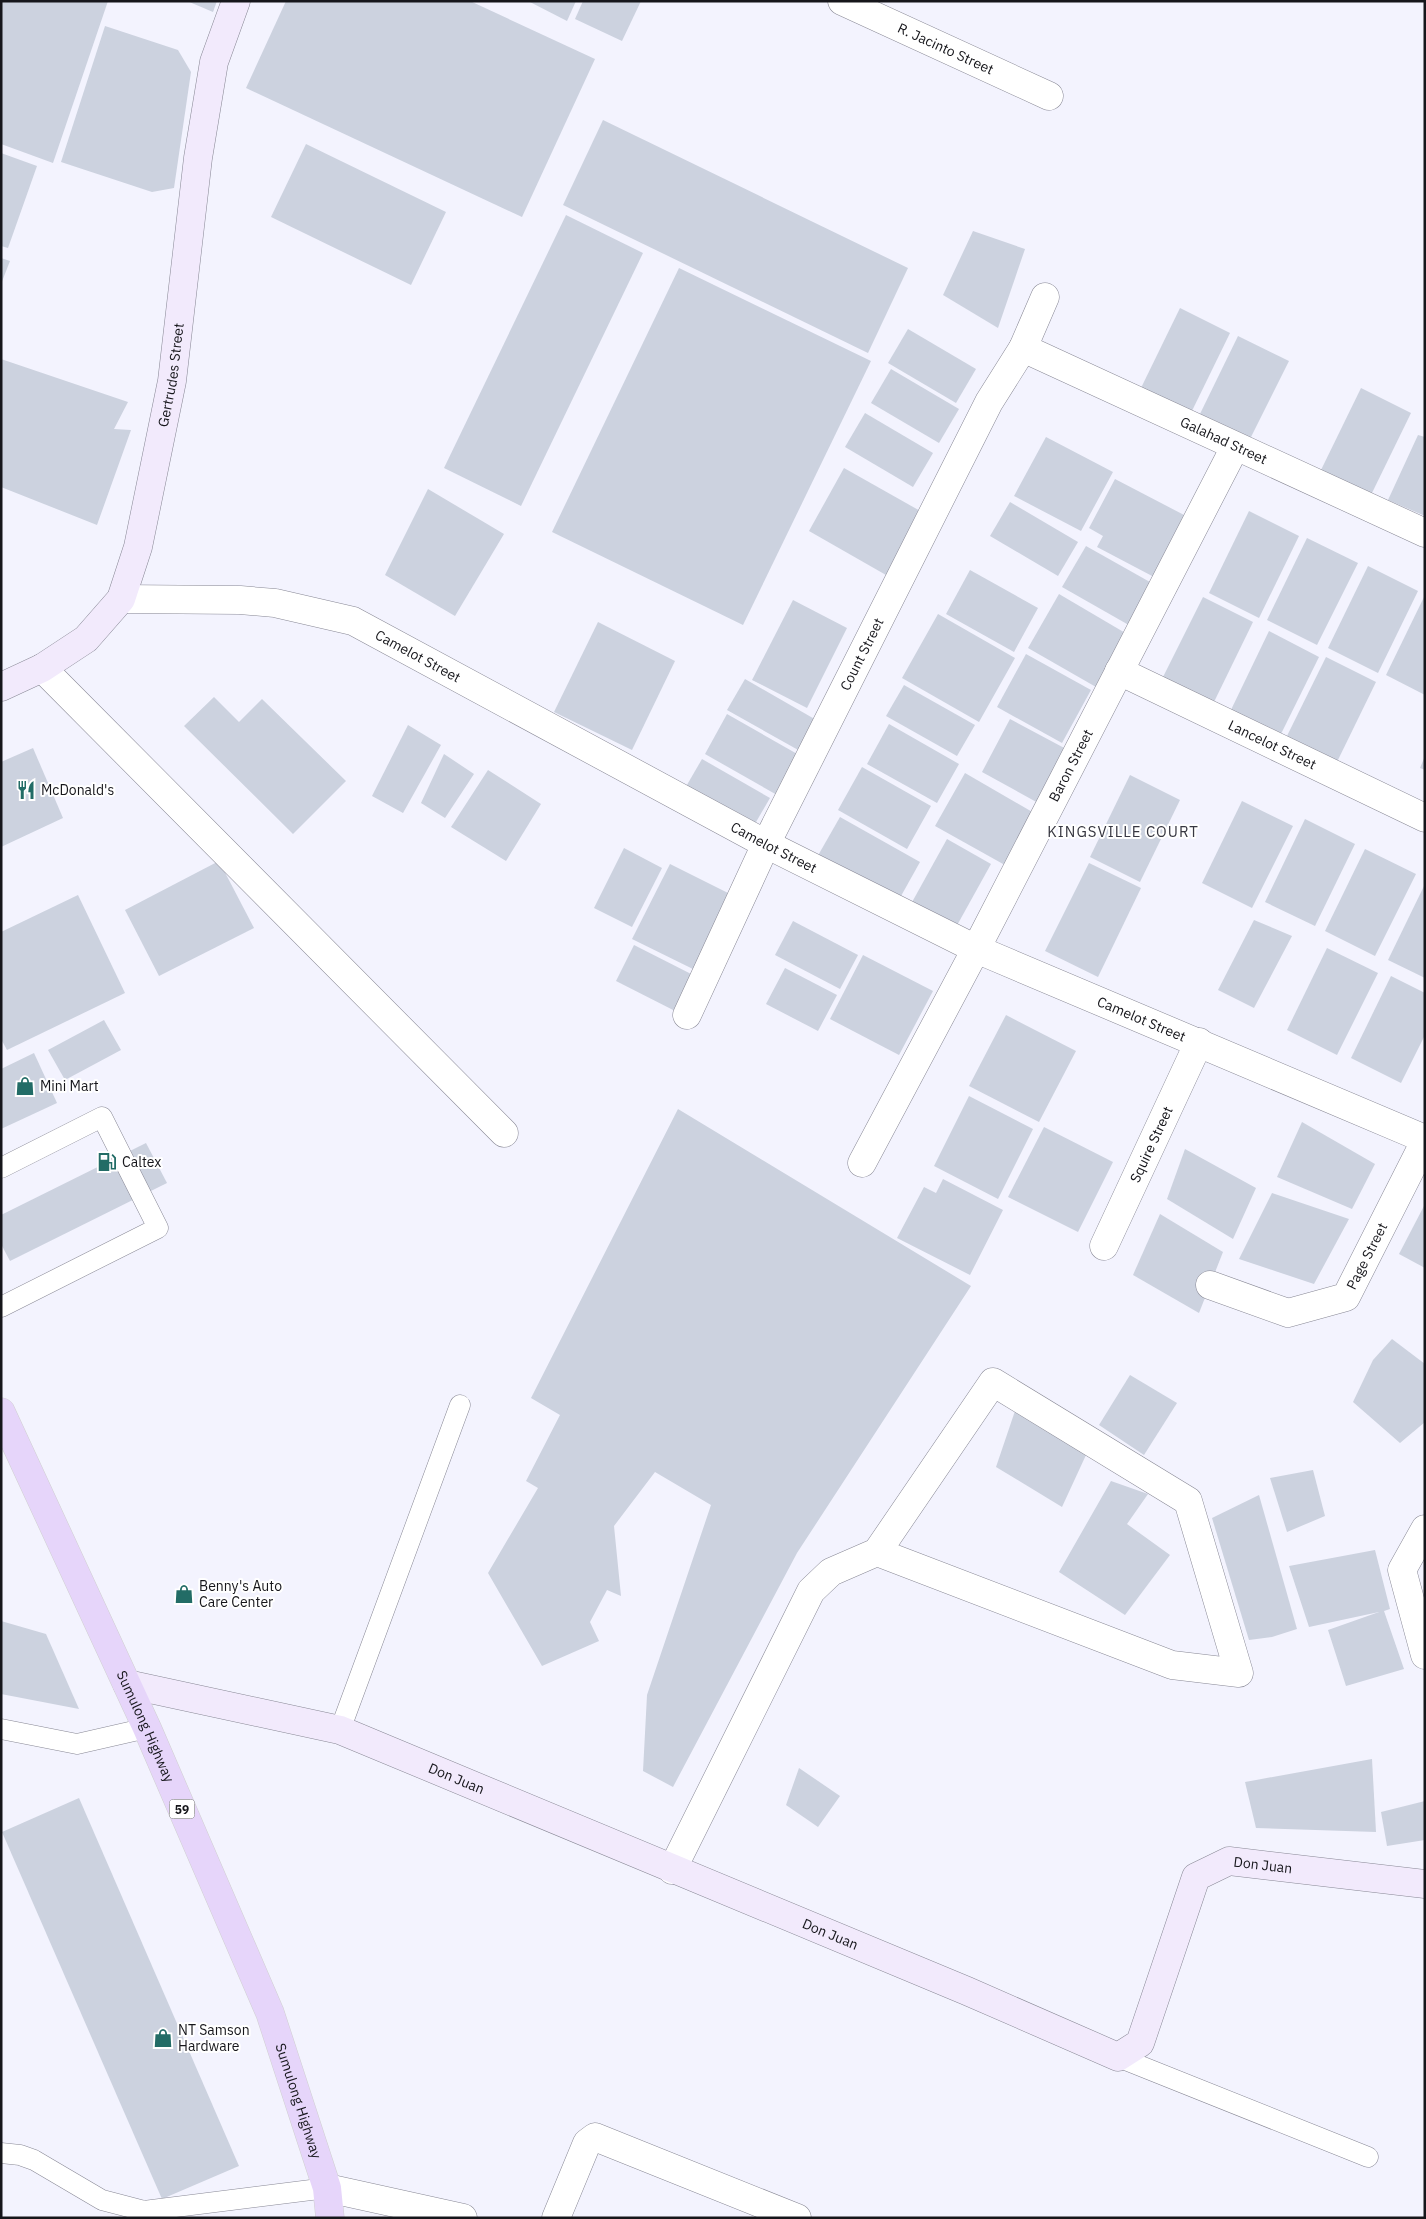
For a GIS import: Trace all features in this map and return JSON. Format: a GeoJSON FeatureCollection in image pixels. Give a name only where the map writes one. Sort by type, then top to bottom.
{"type":"FeatureCollection","features":[{"type":"Feature","properties":{"kind":"main road","name":"Sumulong Highway"},"geometry":{"type":"LineString","coordinates":[[1,1412],[147,1728],[270,2013],[327,2188],[330,2218]]}},
{"type":"Feature","properties":{"kind":"street","name":"Gertrudes Street"},"geometry":{"type":"LineString","coordinates":[[1,687],[42,668],[86,640],[121,599],[138,547],[172,381],[198,158],[214,62],[236,1]]}},
{"type":"Feature","properties":{"kind":"street","name":"R. Jacinto Street"},"geometry":{"type":"LineString","coordinates":[[842,1],[1048,96]]}},
{"type":"Feature","properties":{"kind":"street","name":"Count Street"},"geometry":{"type":"LineString","coordinates":[[687,1015],[766,844],[990,402],[1023,348],[1045,297]]}},
{"type":"Feature","properties":{"kind":"street","name":"Galahad Street"},"geometry":{"type":"LineString","coordinates":[[1023,348],[1425,533]]}},
{"type":"Feature","properties":{"kind":"street","name":"Baron Street"},"geometry":{"type":"LineString","coordinates":[[862,1164],[976,949],[1235,447]]}},
{"type":"Feature","properties":{"kind":"street","name":"Camelot Street"},"geometry":{"type":"LineString","coordinates":[[121,599],[240,600],[275,603],[353,621],[766,844],[976,949],[1199,1042],[1425,1140]]}},
{"type":"Feature","properties":{"kind":"street"},"geometry":{"type":"LineString","coordinates":[[42,668],[504,1132]]}},
{"type":"Feature","properties":{"kind":"street","name":"Lancelot Street"},"geometry":{"type":"LineString","coordinates":[[1119,671],[1425,818]]}},
{"type":"Feature","properties":{"kind":"street","name":"Squire Street"},"geometry":{"type":"LineString","coordinates":[[1104,1246],[1199,1042]]}},
{"type":"Feature","properties":{"kind":"street","name":"Page Street"},"geometry":{"type":"LineString","coordinates":[[1210,1285],[1288,1313],[1346,1297],[1425,1140]]}},
{"type":"Feature","properties":{"kind":"street"},"geometry":{"type":"LineString","coordinates":[[672,1870],[811,1591],[831,1572],[877,1552],[993,1382],[1188,1501],[1239,1673],[1172,1665],[877,1552]]}},
{"type":"Feature","properties":{"kind":"street"},"geometry":{"type":"LineString","coordinates":[[1425,1529],[1402,1570],[1425,1655]]}},
{"type":"Feature","properties":{"kind":"street","name":"Don Juan"},"geometry":{"type":"LineString","coordinates":[[127,1684],[340,1730],[672,1870],[967,1991],[1118,2057],[1140,2043],[1196,1878],[1229,1860],[1425,1884]]}},
{"type":"Feature","properties":{"kind":"street"},"geometry":{"type":"LineString","coordinates":[[556,2218],[587,2143],[595,2137],[797,2218]]}},
{"type":"Feature","properties":{"kind":"street"},"geometry":{"type":"LineString","coordinates":[[327,2188],[463,2218]]}},
{"type":"Feature","properties":{"kind":"lane"},"geometry":{"type":"LineString","coordinates":[[1,1168],[102,1117],[158,1228],[1,1307]]}},
{"type":"Feature","properties":{"kind":"lane"},"geometry":{"type":"LineString","coordinates":[[340,1730],[460,1406]]}},
{"type":"Feature","properties":{"kind":"lane"},"geometry":{"type":"LineString","coordinates":[[1,1729],[77,1744],[147,1728]]}},
{"type":"Feature","properties":{"kind":"lane"},"geometry":{"type":"LineString","coordinates":[[1118,2057],[1368,2157]]}},
{"type":"Feature","properties":{"kind":"lane"},"geometry":{"type":"LineString","coordinates":[[1,2153],[20,2155],[34,2160],[102,2200],[144,2211],[327,2188]]}},
{"type":"Feature","properties":{"kind":"building"},"geometry":{"type":"Polygon","coordinates":[[[1,1],[108,1],[53,163],[1,144],[1,1]]]}},
{"type":"Feature","properties":{"kind":"building"},"geometry":{"type":"Polygon","coordinates":[[[187,1],[217,1],[213,12],[187,1]]]}},
{"type":"Feature","properties":{"kind":"building"},"geometry":{"type":"Polygon","coordinates":[[[286,1],[470,1],[595,59],[522,217],[246,88],[286,1]]]}},
{"type":"Feature","properties":{"kind":"building"},"geometry":{"type":"Polygon","coordinates":[[[528,1],[576,1],[567,21],[528,1]]]}},
{"type":"Feature","properties":{"kind":"building"},"geometry":{"type":"Polygon","coordinates":[[[583,1],[641,1],[622,41],[575,19],[583,1]]]}},
{"type":"Feature","properties":{"kind":"building"},"geometry":{"type":"Polygon","coordinates":[[[105,26],[178,50],[191,72],[174,188],[152,192],[61,162],[105,26]]]}},
{"type":"Feature","properties":{"kind":"building"},"geometry":{"type":"Polygon","coordinates":[[[603,120],[908,268],[868,353],[563,205],[603,120]]]}},
{"type":"Feature","properties":{"kind":"building"},"geometry":{"type":"Polygon","coordinates":[[[306,144],[446,212],[411,285],[271,217],[306,144]]]}},
{"type":"Feature","properties":{"kind":"building"},"geometry":{"type":"Polygon","coordinates":[[[1,153],[37,166],[8,248],[1,246],[1,153]]]}},
{"type":"Feature","properties":{"kind":"building"},"geometry":{"type":"Polygon","coordinates":[[[566,215],[643,253],[521,506],[444,468],[566,215]]]}},
{"type":"Feature","properties":{"kind":"building"},"geometry":{"type":"Polygon","coordinates":[[[973,231],[1025,249],[998,328],[943,295],[973,231]]]}},
{"type":"Feature","properties":{"kind":"building"},"geometry":{"type":"Polygon","coordinates":[[[1,258],[10,261],[1,284],[1,258]]]}},
{"type":"Feature","properties":{"kind":"building"},"geometry":{"type":"Polygon","coordinates":[[[679,268],[871,361],[743,625],[552,532],[679,268]]]}},
{"type":"Feature","properties":{"kind":"building"},"geometry":{"type":"Polygon","coordinates":[[[1180,308],[1230,333],[1190,415],[1140,390],[1180,308]]]}},
{"type":"Feature","properties":{"kind":"building"},"geometry":{"type":"Polygon","coordinates":[[[908,329],[976,369],[956,403],[888,363],[908,329]]]}},
{"type":"Feature","properties":{"kind":"building"},"geometry":{"type":"Polygon","coordinates":[[[1238,336],[1289,361],[1248,443],[1198,418],[1238,336]]]}},
{"type":"Feature","properties":{"kind":"building"},"geometry":{"type":"Polygon","coordinates":[[[1,359],[128,402],[114,429],[131,430],[97,525],[1,487],[1,359]]]}},
{"type":"Feature","properties":{"kind":"building"},"geometry":{"type":"Polygon","coordinates":[[[891,369],[959,409],[939,443],[871,403],[891,369]]]}},
{"type":"Feature","properties":{"kind":"building"},"geometry":{"type":"Polygon","coordinates":[[[1361,388],[1411,413],[1371,495],[1321,470],[1361,388]]]}},
{"type":"Feature","properties":{"kind":"building"},"geometry":{"type":"Polygon","coordinates":[[[865,413],[933,453],[913,487],[845,447],[865,413]]]}},
{"type":"Feature","properties":{"kind":"building"},"geometry":{"type":"Polygon","coordinates":[[[1418,435],[1425,437],[1425,516],[1388,500],[1418,435]]]}},
{"type":"Feature","properties":{"kind":"building"},"geometry":{"type":"Polygon","coordinates":[[[1046,437],[1113,472],[1081,531],[1014,496],[1046,437]]]}},
{"type":"Feature","properties":{"kind":"building"},"geometry":{"type":"Polygon","coordinates":[[[844,468],[922,512],[886,575],[809,531],[844,468]]]}},
{"type":"Feature","properties":{"kind":"building"},"geometry":{"type":"Polygon","coordinates":[[[1115,479],[1186,516],[1154,577],[1097,547],[1103,536],[1089,528],[1115,479]]]}},
{"type":"Feature","properties":{"kind":"building"},"geometry":{"type":"Polygon","coordinates":[[[428,489],[504,534],[455,616],[385,575],[428,489]]]}},
{"type":"Feature","properties":{"kind":"building"},"geometry":{"type":"Polygon","coordinates":[[[1010,502],[1078,542],[1058,576],[990,536],[1010,502]]]}},
{"type":"Feature","properties":{"kind":"building"},"geometry":{"type":"Polygon","coordinates":[[[1249,511],[1299,536],[1259,618],[1209,593],[1249,511]]]}},
{"type":"Feature","properties":{"kind":"building"},"geometry":{"type":"Polygon","coordinates":[[[1307,538],[1358,563],[1317,645],[1267,620],[1307,538]]]}},
{"type":"Feature","properties":{"kind":"building"},"geometry":{"type":"Polygon","coordinates":[[[1086,546],[1157,586],[1134,628],[1062,587],[1086,546]]]}},
{"type":"Feature","properties":{"kind":"building"},"geometry":{"type":"Polygon","coordinates":[[[1368,566],[1418,591],[1378,673],[1328,648],[1368,566]]]}},
{"type":"Feature","properties":{"kind":"building"},"geometry":{"type":"Polygon","coordinates":[[[970,570],[1038,608],[1014,652],[946,614],[970,570]]]}},
{"type":"Feature","properties":{"kind":"building"},"geometry":{"type":"Polygon","coordinates":[[[1059,594],[1127,634],[1096,687],[1028,648],[1059,594]]]}},
{"type":"Feature","properties":{"kind":"building"},"geometry":{"type":"Polygon","coordinates":[[[1425,595],[1425,695],[1386,675],[1425,595]]]}},
{"type":"Feature","properties":{"kind":"building"},"geometry":{"type":"Polygon","coordinates":[[[1203,597],[1253,622],[1213,704],[1162,679],[1203,597]]]}},
{"type":"Feature","properties":{"kind":"building"},"geometry":{"type":"Polygon","coordinates":[[[793,600],[847,628],[807,708],[752,680],[793,600]]]}},
{"type":"Feature","properties":{"kind":"building"},"geometry":{"type":"Polygon","coordinates":[[[938,614],[1015,658],[979,722],[902,678],[938,614]]]}},
{"type":"Feature","properties":{"kind":"building"},"geometry":{"type":"Polygon","coordinates":[[[598,622],[675,661],[632,750],[554,712],[598,622]]]}},
{"type":"Feature","properties":{"kind":"building"},"geometry":{"type":"Polygon","coordinates":[[[1269,631],[1319,657],[1279,738],[1229,714],[1269,631]]]}},
{"type":"Feature","properties":{"kind":"building"},"geometry":{"type":"Polygon","coordinates":[[[1026,654],[1091,690],[1062,743],[997,707],[1026,654]]]}},
{"type":"Feature","properties":{"kind":"building"},"geometry":{"type":"Polygon","coordinates":[[[1326,657],[1376,682],[1336,764],[1285,740],[1326,657]]]}},
{"type":"Feature","properties":{"kind":"building"},"geometry":{"type":"Polygon","coordinates":[[[745,679],[818,721],[800,751],[727,710],[745,679]]]}},
{"type":"Feature","properties":{"kind":"building"},"geometry":{"type":"Polygon","coordinates":[[[904,685],[975,725],[957,756],[886,716],[904,685]]]}},
{"type":"Feature","properties":{"kind":"building"},"geometry":{"type":"Polygon","coordinates":[[[214,697],[239,722],[262,699],[346,781],[293,834],[184,726],[214,697]]]}},
{"type":"Feature","properties":{"kind":"building"},"geometry":{"type":"Polygon","coordinates":[[[727,714],[799,755],[777,795],[705,754],[727,714]]]}},
{"type":"Feature","properties":{"kind":"building"},"geometry":{"type":"Polygon","coordinates":[[[1010,719],[1068,750],[1040,804],[982,772],[1010,719]]]}},
{"type":"Feature","properties":{"kind":"building"},"geometry":{"type":"Polygon","coordinates":[[[889,724],[959,764],[937,803],[867,764],[889,724]]]}},
{"type":"Feature","properties":{"kind":"building"},"geometry":{"type":"Polygon","coordinates":[[[408,725],[441,745],[403,813],[372,796],[408,725]]]}},
{"type":"Feature","properties":{"kind":"building","name":"McDonald's"},"geometry":{"type":"Polygon","coordinates":[[[33,748],[63,818],[1,847],[1,762],[33,748]]]}},
{"type":"Feature","properties":{"kind":"building"},"geometry":{"type":"Polygon","coordinates":[[[444,754],[474,774],[445,818],[421,803],[444,754]]]}},
{"type":"Feature","properties":{"kind":"building"},"geometry":{"type":"Polygon","coordinates":[[[1425,756],[1425,770],[1420,768],[1425,756]]]}},
{"type":"Feature","properties":{"kind":"building"},"geometry":{"type":"Polygon","coordinates":[[[702,759],[770,798],[752,829],[684,790],[702,759]]]}},
{"type":"Feature","properties":{"kind":"building"},"geometry":{"type":"Polygon","coordinates":[[[862,767],[931,806],[907,849],[838,810],[862,767]]]}},
{"type":"Feature","properties":{"kind":"building"},"geometry":{"type":"Polygon","coordinates":[[[488,770],[541,804],[506,861],[451,827],[488,770]]]}},
{"type":"Feature","properties":{"kind":"building"},"geometry":{"type":"Polygon","coordinates":[[[965,773],[1041,817],[1012,869],[935,826],[965,773]]]}},
{"type":"Feature","properties":{"kind":"building"},"geometry":{"type":"Polygon","coordinates":[[[1130,775],[1180,800],[1140,882],[1090,857],[1130,775]]]}},
{"type":"Feature","properties":{"kind":"building"},"geometry":{"type":"Polygon","coordinates":[[[1242,801],[1293,826],[1252,908],[1202,883],[1242,801]]]}},
{"type":"Feature","properties":{"kind":"building"},"geometry":{"type":"Polygon","coordinates":[[[840,817],[920,862],[896,905],[816,859],[840,817]]]}},
{"type":"Feature","properties":{"kind":"building"},"geometry":{"type":"Polygon","coordinates":[[[1305,819],[1355,844],[1315,926],[1265,902],[1305,819]]]}},
{"type":"Feature","properties":{"kind":"building"},"geometry":{"type":"Polygon","coordinates":[[[947,839],[991,864],[955,929],[911,904],[947,839]]]}},
{"type":"Feature","properties":{"kind":"building"},"geometry":{"type":"Polygon","coordinates":[[[624,848],[662,868],[632,927],[594,908],[624,848]]]}},
{"type":"Feature","properties":{"kind":"building"},"geometry":{"type":"Polygon","coordinates":[[[1365,849],[1416,874],[1375,956],[1325,931],[1365,849]]]}},
{"type":"Feature","properties":{"kind":"building"},"geometry":{"type":"Polygon","coordinates":[[[219,861],[254,928],[159,976],[125,910],[219,861]]]}},
{"type":"Feature","properties":{"kind":"building"},"geometry":{"type":"Polygon","coordinates":[[[1089,863],[1141,888],[1098,977],[1045,951],[1089,863]]]}},
{"type":"Feature","properties":{"kind":"building"},"geometry":{"type":"Polygon","coordinates":[[[670,864],[736,897],[699,972],[632,939],[670,864]]]}},
{"type":"Feature","properties":{"kind":"building"},"geometry":{"type":"Polygon","coordinates":[[[1425,884],[1425,978],[1388,960],[1425,884]]]}},
{"type":"Feature","properties":{"kind":"building"},"geometry":{"type":"Polygon","coordinates":[[[78,895],[125,993],[7,1050],[1,1039],[1,932],[78,895]]]}},
{"type":"Feature","properties":{"kind":"building"},"geometry":{"type":"Polygon","coordinates":[[[1254,920],[1292,936],[1254,1008],[1218,990],[1254,920]]]}},
{"type":"Feature","properties":{"kind":"building"},"geometry":{"type":"Polygon","coordinates":[[[793,921],[858,955],[840,989],[775,955],[793,921]]]}},
{"type":"Feature","properties":{"kind":"building"},"geometry":{"type":"Polygon","coordinates":[[[634,945],[697,977],[679,1013],[616,981],[634,945]]]}},
{"type":"Feature","properties":{"kind":"building"},"geometry":{"type":"Polygon","coordinates":[[[1327,948],[1378,973],[1337,1055],[1287,1030],[1327,948]]]}},
{"type":"Feature","properties":{"kind":"building"},"geometry":{"type":"Polygon","coordinates":[[[863,955],[933,991],[899,1055],[830,1019],[863,955]]]}},
{"type":"Feature","properties":{"kind":"building"},"geometry":{"type":"Polygon","coordinates":[[[785,968],[837,995],[818,1031],[766,1004],[785,968]]]}},
{"type":"Feature","properties":{"kind":"building"},"geometry":{"type":"Polygon","coordinates":[[[1391,976],[1425,993],[1425,1035],[1401,1083],[1351,1058],[1391,976]]]}},
{"type":"Feature","properties":{"kind":"building"},"geometry":{"type":"Polygon","coordinates":[[[1006,1015],[1076,1051],[1039,1122],[969,1086],[1006,1015]]]}},
{"type":"Feature","properties":{"kind":"building"},"geometry":{"type":"Polygon","coordinates":[[[104,1020],[121,1050],[65,1080],[48,1050],[104,1020]]]}},
{"type":"Feature","properties":{"kind":"building","name":"Mini Mart"},"geometry":{"type":"Polygon","coordinates":[[[34,1053],[57,1103],[1,1129],[1,1069],[34,1053]]]}},
{"type":"Feature","properties":{"kind":"building"},"geometry":{"type":"Polygon","coordinates":[[[969,1096],[1033,1129],[998,1199],[934,1166],[969,1096]]]}},
{"type":"Feature","properties":{"kind":"building"},"geometry":{"type":"Polygon","coordinates":[[[678,1109],[971,1286],[797,1553],[673,1787],[643,1771],[647,1695],[711,1505],[655,1472],[614,1526],[621,1596],[607,1590],[590,1622],[599,1641],[542,1666],[488,1573],[538,1488],[526,1481],[560,1415],[531,1398],[678,1109]]]}},
{"type":"Feature","properties":{"kind":"building"},"geometry":{"type":"Polygon","coordinates":[[[1302,1122],[1375,1164],[1352,1209],[1277,1177],[1302,1122]]]}},
{"type":"Feature","properties":{"kind":"building"},"geometry":{"type":"Polygon","coordinates":[[[1044,1127],[1113,1162],[1078,1232],[1008,1197],[1044,1127]]]}},
{"type":"Feature","properties":{"kind":"building"},"geometry":{"type":"Polygon","coordinates":[[[146,1143],[167,1183],[10,1261],[1,1244],[1,1215],[146,1143]]]}},
{"type":"Feature","properties":{"kind":"building"},"geometry":{"type":"Polygon","coordinates":[[[1185,1149],[1256,1188],[1233,1239],[1167,1199],[1185,1149]]]}},
{"type":"Feature","properties":{"kind":"building"},"geometry":{"type":"Polygon","coordinates":[[[943,1179],[1003,1210],[970,1275],[897,1238],[924,1187],[936,1193],[943,1179]]]}},
{"type":"Feature","properties":{"kind":"building"},"geometry":{"type":"Polygon","coordinates":[[[1272,1193],[1349,1219],[1314,1284],[1239,1259],[1272,1193]]]}},
{"type":"Feature","properties":{"kind":"building"},"geometry":{"type":"Polygon","coordinates":[[[1425,1204],[1425,1268],[1399,1254],[1425,1204]]]}},
{"type":"Feature","properties":{"kind":"building"},"geometry":{"type":"Polygon","coordinates":[[[1160,1214],[1223,1252],[1199,1313],[1133,1275],[1160,1214]]]}},
{"type":"Feature","properties":{"kind":"building"},"geometry":{"type":"Polygon","coordinates":[[[1392,1339],[1425,1364],[1425,1422],[1400,1443],[1353,1402],[1373,1360],[1392,1339]]]}},
{"type":"Feature","properties":{"kind":"building"},"geometry":{"type":"Polygon","coordinates":[[[1130,1375],[1177,1403],[1144,1455],[1099,1425],[1130,1375]]]}},
{"type":"Feature","properties":{"kind":"building"},"geometry":{"type":"Polygon","coordinates":[[[1016,1408],[1086,1455],[1062,1507],[996,1467],[1016,1408]]]}},
{"type":"Feature","properties":{"kind":"building"},"geometry":{"type":"Polygon","coordinates":[[[1313,1470],[1325,1516],[1287,1532],[1270,1478],[1313,1470]]]}},
{"type":"Feature","properties":{"kind":"building"},"geometry":{"type":"Polygon","coordinates":[[[1111,1481],[1148,1494],[1127,1524],[1170,1555],[1125,1615],[1059,1572],[1111,1481]]]}},
{"type":"Feature","properties":{"kind":"building"},"geometry":{"type":"Polygon","coordinates":[[[1259,1495],[1297,1629],[1272,1637],[1249,1640],[1212,1518],[1259,1495]]]}},
{"type":"Feature","properties":{"kind":"building"},"geometry":{"type":"Polygon","coordinates":[[[1375,1550],[1390,1609],[1384,1611],[1404,1669],[1346,1686],[1328,1630],[1379,1612],[1309,1627],[1289,1566],[1375,1550]]]}},
{"type":"Feature","properties":{"kind":"building"},"geometry":{"type":"Polygon","coordinates":[[[1,1621],[46,1634],[79,1709],[1,1694],[1,1621]]]}},
{"type":"Feature","properties":{"kind":"building"},"geometry":{"type":"Polygon","coordinates":[[[1372,1759],[1376,1832],[1256,1828],[1245,1782],[1372,1759]]]}},
{"type":"Feature","properties":{"kind":"building"},"geometry":{"type":"Polygon","coordinates":[[[799,1768],[840,1796],[818,1827],[786,1805],[799,1768]]]}},
{"type":"Feature","properties":{"kind":"building"},"geometry":{"type":"Polygon","coordinates":[[[79,1798],[239,2166],[162,2199],[2,1832],[79,1798]]]}},
{"type":"Feature","properties":{"kind":"building"},"geometry":{"type":"Polygon","coordinates":[[[1425,1801],[1425,1840],[1387,1846],[1381,1812],[1425,1801]]]}},
{"type":"Feature","properties":{"kind":"place","name":"McDonald's"},"geometry":{"type":"Point","coordinates":[26,790]}},
{"type":"Feature","properties":{"kind":"place","name":"Mini Mart"},"geometry":{"type":"Point","coordinates":[25,1086]}},
{"type":"Feature","properties":{"kind":"place","name":"Caltex"},"geometry":{"type":"Point","coordinates":[107,1162]}},
{"type":"Feature","properties":{"kind":"place","name":"Benny's Auto Care Center"},"geometry":{"type":"Point","coordinates":[184,1594]}},
{"type":"Feature","properties":{"kind":"place","name":"NT Samson Hardware"},"geometry":{"type":"Point","coordinates":[163,2038]}},
{"type":"Feature","properties":{"kind":"district","name":"KINGSVILLE COURT"},"geometry":{"type":"Point","coordinates":[1123,831]}}]}
